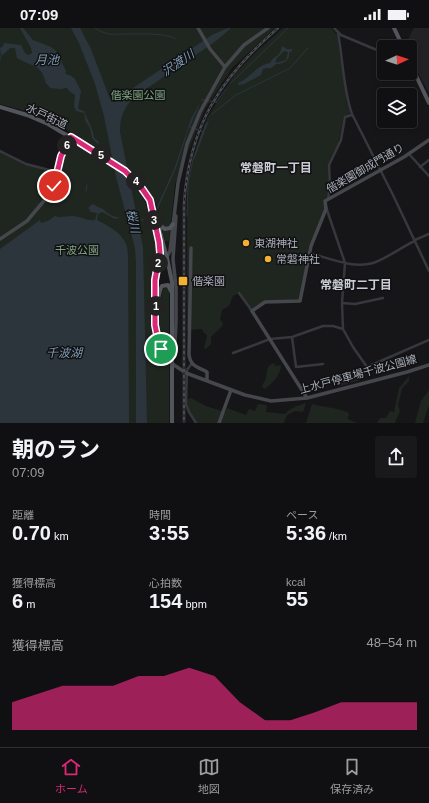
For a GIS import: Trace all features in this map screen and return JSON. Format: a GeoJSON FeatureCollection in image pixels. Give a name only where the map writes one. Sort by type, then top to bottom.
{"type":"FeatureCollection","features":[{"type":"Feature","properties":{"kind":"main road"},"geometry":{"type":"LineString","coordinates":[[394,28],[400,40]]}},
{"type":"Feature","properties":{"kind":"main road"},"geometry":{"type":"LineString","coordinates":[[417,76],[428,96],[429,103]]}},
{"type":"Feature","properties":{"kind":"main road","name":"水戸街道"},"geometry":{"type":"LineString","coordinates":[[0,107],[39,119],[109,160],[123,169],[134,179],[150,200],[172,277],[172,423]]}},
{"type":"Feature","properties":{"kind":"main road"},"geometry":{"type":"LineString","coordinates":[[152,206],[156,210],[163,228],[170,228],[173,224]]}},
{"type":"Feature","properties":{"kind":"main road"},"geometry":{"type":"LineString","coordinates":[[156,307],[160,289],[164,285],[170,287],[173,301]]}},
{"type":"Feature","properties":{"kind":"street"},"geometry":{"type":"LineString","coordinates":[[198,28],[210,49],[224,67]]}},
{"type":"Feature","properties":{"kind":"street"},"geometry":{"type":"LineString","coordinates":[[173,349],[175,343],[176,322],[176,287],[173,259],[176,204],[180,172],[187,144],[200,112],[224,67],[244,45],[268,28]]}},
{"type":"Feature","properties":{"kind":"street"},"geometry":{"type":"LineString","coordinates":[[334,28],[338,33],[377,50]]}},
{"type":"Feature","properties":{"kind":"street"},"geometry":{"type":"LineString","coordinates":[[338,33],[342,54],[347,101],[352,115],[429,271]]}},
{"type":"Feature","properties":{"kind":"street"},"geometry":{"type":"LineString","coordinates":[[352,115],[345,117],[341,140],[329,165],[330,186],[326,202],[345,263],[342,303],[343,329],[353,347],[367,366],[429,340]]}},
{"type":"Feature","properties":{"kind":"street"},"geometry":{"type":"LineString","coordinates":[[0,239],[27,221],[48,196],[54,186],[61,156],[71,137]]}},
{"type":"Feature","properties":{"kind":"street","name":"偕楽園御成門通り"},"geometry":{"type":"LineString","coordinates":[[252,311],[266,302],[300,301],[309,252],[326,202],[409,154],[429,140]]}},
{"type":"Feature","properties":{"kind":"street"},"geometry":{"type":"LineString","coordinates":[[0,151],[26,164],[57,172]]}},
{"type":"Feature","properties":{"kind":"street"},"geometry":{"type":"LineString","coordinates":[[409,154],[429,176]]}},
{"type":"Feature","properties":{"kind":"street"},"geometry":{"type":"LineString","coordinates":[[420,167],[429,160]]}},
{"type":"Feature","properties":{"kind":"street"},"geometry":{"type":"LineString","coordinates":[[150,200],[160,253],[155,280],[156,289]]}},
{"type":"Feature","properties":{"kind":"street","name":"上水戸停車場千波公園線"},"geometry":{"type":"LineString","coordinates":[[176,204],[169,254],[159,271],[156,289],[155,325],[158,340],[166,356],[180,370],[251,397],[271,401],[307,398],[429,365]]}},
{"type":"Feature","properties":{"kind":"street"},"geometry":{"type":"LineString","coordinates":[[309,252],[345,263],[364,265],[375,262],[429,234]]}},
{"type":"Feature","properties":{"kind":"street"},"geometry":{"type":"LineString","coordinates":[[163,242],[168,243],[171,239]]}},
{"type":"Feature","properties":{"kind":"street"},"geometry":{"type":"LineString","coordinates":[[191,248],[189,354],[192,363],[197,368],[207,372],[207,380]]}},
{"type":"Feature","properties":{"kind":"street"},"geometry":{"type":"LineString","coordinates":[[239,293],[307,398]]}},
{"type":"Feature","properties":{"kind":"street"},"geometry":{"type":"LineString","coordinates":[[342,303],[355,304],[383,298]]}},
{"type":"Feature","properties":{"kind":"street"},"geometry":{"type":"LineString","coordinates":[[233,353],[270,339],[292,337],[323,326],[333,326],[343,329]]}},
{"type":"Feature","properties":{"kind":"street"},"geometry":{"type":"LineString","coordinates":[[292,337],[296,367],[323,364]]}},
{"type":"Feature","properties":{"kind":"street"},"geometry":{"type":"LineString","coordinates":[[192,363],[187,370],[186,404],[196,423]]}},
{"type":"Feature","properties":{"kind":"street"},"geometry":{"type":"LineString","coordinates":[[219,423],[232,390]]}},
{"type":"Feature","properties":{"kind":"shaded area"},"geometry":{"type":"Polygon","coordinates":[[[414,28],[429,28],[429,93],[417,71],[417,40],[408,40],[414,28]]]}},
{"type":"Feature","properties":{"kind":"shaded area"},"geometry":{"type":"Polygon","coordinates":[[[360,370],[361,380],[340,386],[342,374],[360,370]]]}},
{"type":"Feature","properties":{"kind":"green space","name":"偕楽園公園"},"geometry":{"type":"Polygon","coordinates":[[[0,28],[275,28],[232,68],[205,109],[175,184],[169,241],[165,241],[160,225],[161,217],[156,204],[138,178],[130,170],[78,136],[39,115],[0,104],[0,28]]]}},
{"type":"Feature","properties":{"kind":"green space","name":"偕楽園"},"geometry":{"type":"Polygon","coordinates":[[[283,28],[331,28],[337,35],[347,103],[350,112],[349,116],[344,117],[338,145],[328,164],[329,186],[327,198],[324,202],[325,208],[309,246],[299,300],[265,301],[252,310],[239,293],[233,296],[229,306],[222,310],[220,320],[222,321],[223,325],[211,337],[211,344],[206,349],[204,348],[207,335],[202,329],[187,330],[187,187],[193,157],[207,118],[234,75],[255,53],[283,28]]]}},
{"type":"Feature","properties":{"kind":"green space","name":"千波湖"},"geometry":{"type":"Polygon","coordinates":[[[72,145],[77,145],[128,177],[140,191],[152,221],[151,224],[157,254],[152,282],[151,322],[159,322],[162,290],[166,287],[169,291],[169,423],[0,423],[0,151],[26,164],[58,174],[64,154],[72,145]]]}},
{"type":"Feature","properties":{"kind":"green space"},"geometry":{"type":"Polygon","coordinates":[[[274,363],[275,366],[281,365],[281,368],[273,382],[264,389],[262,386],[268,368],[274,363]]]}},
{"type":"Feature","properties":{"kind":"green space"},"geometry":{"type":"Polygon","coordinates":[[[409,376],[409,381],[402,389],[398,405],[400,411],[395,423],[377,423],[380,418],[386,418],[390,411],[394,412],[399,388],[409,376]]]}},
{"type":"Feature","properties":{"kind":"green space"},"geometry":{"type":"Polygon","coordinates":[[[429,390],[429,405],[423,423],[415,423],[421,401],[429,390]]]}},
{"type":"Feature","properties":{"kind":"green space"},"geometry":{"type":"Polygon","coordinates":[[[191,398],[206,406],[225,412],[227,408],[246,415],[249,409],[255,411],[258,404],[267,405],[266,412],[285,414],[292,408],[306,403],[303,412],[295,411],[287,415],[284,423],[196,423],[189,412],[186,400],[191,398]]]}},
{"type":"Feature","properties":{"kind":"green space"},"geometry":{"type":"Polygon","coordinates":[[[312,404],[349,413],[348,419],[357,423],[306,423],[312,404]]]}},
{"type":"Feature","properties":{"kind":"water","name":"月池"},"geometry":{"type":"Polygon","coordinates":[[[20,28],[23,28],[33,40],[51,47],[56,51],[66,71],[65,73],[75,79],[81,91],[78,109],[84,111],[94,138],[99,142],[98,144],[92,138],[84,113],[76,111],[74,106],[75,95],[67,88],[50,88],[46,84],[42,72],[39,69],[17,58],[15,48],[10,48],[1,56],[0,48],[4,45],[4,43],[21,45],[25,53],[28,55],[32,53],[31,48],[20,28]]]}},
{"type":"Feature","properties":{"kind":"water"},"geometry":{"type":"Polygon","coordinates":[[[71,28],[80,28],[91,49],[110,99],[115,102],[127,92],[212,35],[231,28],[216,41],[133,98],[124,110],[121,118],[120,132],[143,247],[147,423],[136,423],[135,248],[116,177],[104,116],[95,84],[79,43],[71,28]]]}},
{"type":"Feature","properties":{"kind":"water"},"geometry":{"type":"Polygon","coordinates":[[[282,46],[287,49],[292,49],[286,62],[276,64],[271,68],[263,69],[261,75],[244,84],[238,85],[238,83],[261,66],[270,63],[281,50],[282,46]],[[284,51],[276,59],[276,63],[286,60],[288,52],[284,51]]]}},
{"type":"Feature","properties":{"kind":"water"},"geometry":{"type":"Polygon","coordinates":[[[202,99],[218,102],[201,101],[190,126],[203,131],[209,120],[194,160],[193,159],[202,132],[189,127],[176,168],[153,219],[138,221],[152,218],[175,167],[191,119],[202,99]]]}},
{"type":"Feature","properties":{"kind":"water","name":"千波湖"},"geometry":{"type":"Polygon","coordinates":[[[94,204],[111,215],[121,217],[115,219],[102,212],[98,214],[97,220],[118,233],[124,240],[128,250],[129,423],[0,423],[0,249],[40,220],[41,223],[48,221],[55,216],[75,216],[88,220],[95,220],[97,213],[91,212],[88,208],[94,204]]]}},
{"type":"Feature","properties":{"kind":"waterway"},"geometry":{"type":"LineString","coordinates":[[95,28],[109,34],[153,34],[176,39]]}},
{"type":"Feature","properties":{"kind":"waterway"},"geometry":{"type":"LineString","coordinates":[[231,83],[288,28]]}},
{"type":"Feature","properties":{"kind":"waterway"},"geometry":{"type":"LineString","coordinates":[[212,114],[236,95],[290,68],[308,48]]}},
{"type":"Feature","properties":{"kind":"waterway"},"geometry":{"type":"LineString","coordinates":[[0,60],[1,56]]}},
{"type":"Feature","properties":{"kind":"waterway"},"geometry":{"type":"LineString","coordinates":[[216,102],[226,89]]}},
{"type":"Feature","properties":{"kind":"waterway"},"geometry":{"type":"LineString","coordinates":[[187,216],[188,183],[193,159]]}},
{"type":"Feature","properties":{"kind":"waterway"},"geometry":{"type":"LineString","coordinates":[[86,191],[87,185]]}},
{"type":"Feature","properties":{"kind":"railway"},"geometry":{"type":"LineString","coordinates":[[184,423],[184,204],[187,176],[201,127],[211,106],[224,85],[240,66],[278,28]]}},
{"type":"Feature","properties":{"kind":"place","name":"東湖神社"},"geometry":{"type":"Point","coordinates":[246,243]}},
{"type":"Feature","properties":{"kind":"place","name":"常磐神社"},"geometry":{"type":"Point","coordinates":[268,259]}},
{"type":"Feature","properties":{"kind":"place","name":"偕楽園"},"geometry":{"type":"Point","coordinates":[183,281]}},
{"type":"Feature","properties":{"kind":"district","name":"常磐町一丁目"},"geometry":{"type":"Point","coordinates":[276,168]}},
{"type":"Feature","properties":{"kind":"district","name":"常磐町二丁目"},"geometry":{"type":"Point","coordinates":[356,285]}},
{"type":"Feature","properties":{"kind":"route"},"geometry":{"type":"LineString","coordinates":[[54,186],[61,156],[71,137],[125,171],[141,187],[150,200],[160,246],[155,280],[155,325],[161,349]]}},
{"type":"Feature","properties":{"kind":"water label","name":"沢渡川"},"geometry":{"type":"Point","coordinates":[178,63]}},
{"type":"Feature","properties":{"kind":"water label","name":"桜川"},"geometry":{"type":"Point","coordinates":[133,221]}},
{"type":"Feature","properties":{"kind":"park label","name":"千波公園"},"geometry":{"type":"Point","coordinates":[77,250]}}]}
